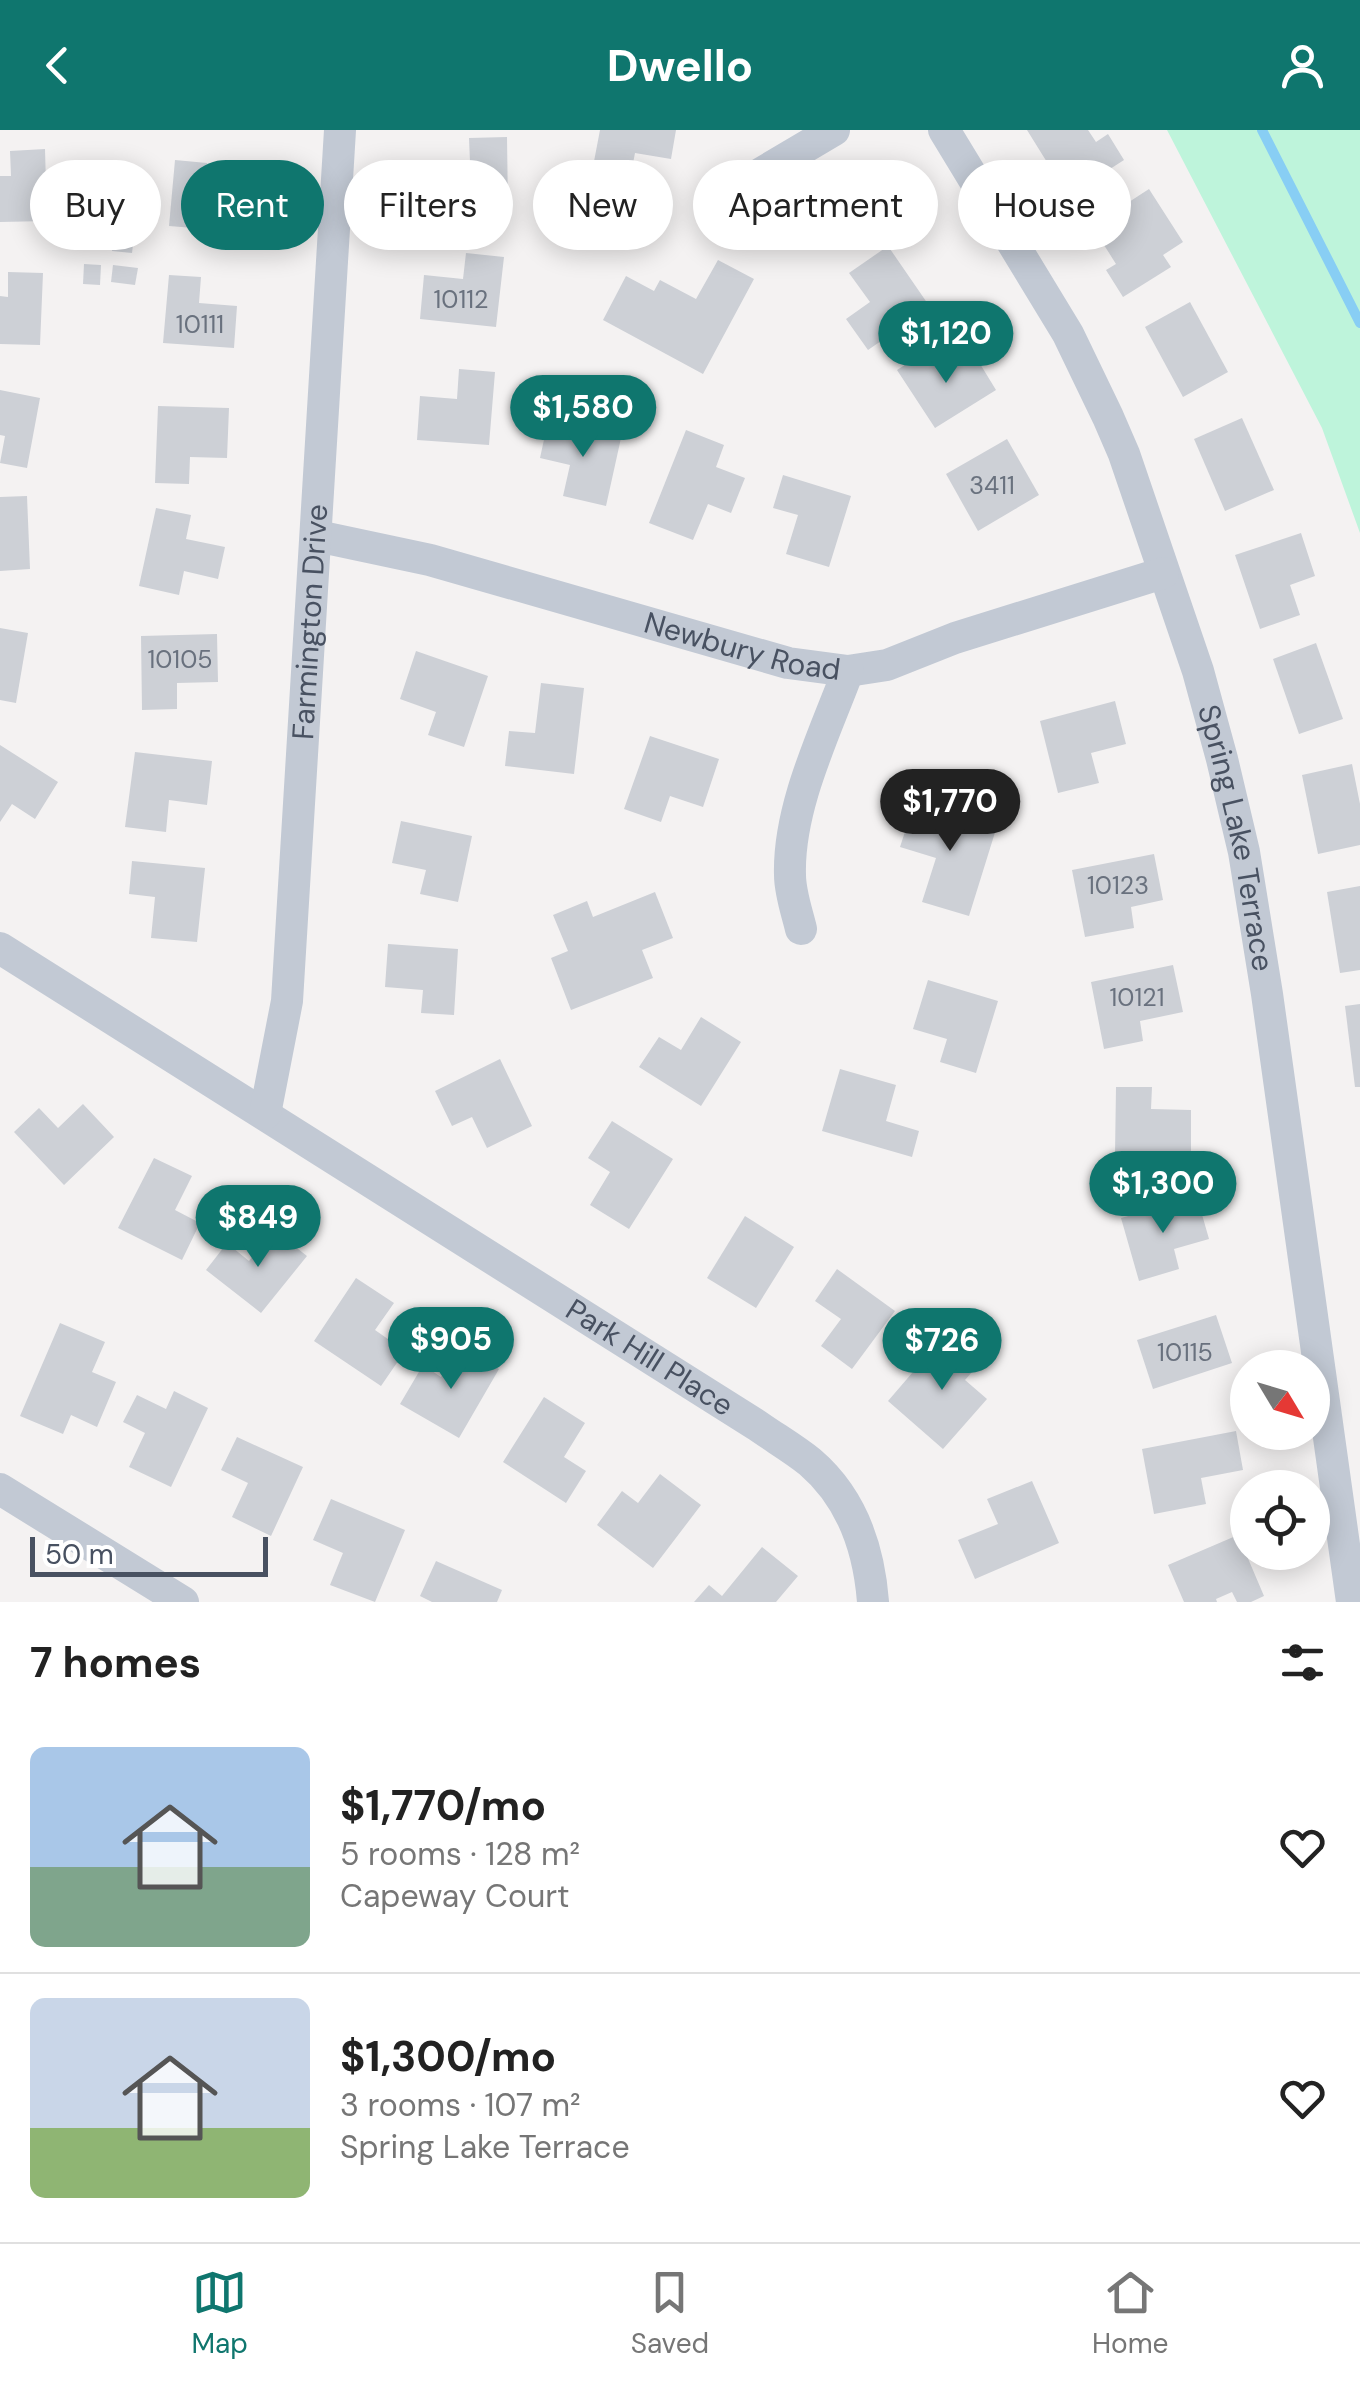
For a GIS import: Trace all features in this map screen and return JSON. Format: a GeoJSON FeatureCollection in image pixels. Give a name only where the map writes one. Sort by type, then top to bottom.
{"type":"FeatureCollection","features":[{"type":"Feature","properties":{"kind":"street","name":"Farmington Drive"},"geometry":{"type":"LineString","coordinates":[[265,1114],[286,1001],[340,130]]}},
{"type":"Feature","properties":{"kind":"street"},"geometry":{"type":"LineString","coordinates":[[783,160],[834,130]]}},
{"type":"Feature","properties":{"kind":"street","name":"Spring Lake Terrace"},"geometry":{"type":"LineString","coordinates":[[944,130],[1068,334],[1124,454],[1198,671],[1244,852],[1268,994],[1352,1602]]}},
{"type":"Feature","properties":{"kind":"street","name":"Newbury Road"},"geometry":{"type":"LineString","coordinates":[[317,536],[430,560],[788,663],[848,671],[888,665],[955,638],[1162,573]]}},
{"type":"Feature","properties":{"kind":"street"},"geometry":{"type":"LineString","coordinates":[[801,929],[790,878],[792,836],[805,788],[848,671]]}},
{"type":"Feature","properties":{"kind":"street","name":"Park Hill Place"},"geometry":{"type":"LineString","coordinates":[[0,948],[810,1462],[848,1508],[858,1528],[871,1576],[873,1602]]}},
{"type":"Feature","properties":{"kind":"street"},"geometry":{"type":"LineString","coordinates":[[0,1489],[183,1602]]}},
{"type":"Feature","properties":{"kind":"green space"},"geometry":{"type":"Polygon","coordinates":[[[1167,130],[1360,130],[1360,533],[1322,428],[1167,130]]]}},
{"type":"Feature","properties":{"kind":"building"},"geometry":{"type":"Polygon","coordinates":[[[600,130],[676,130],[671,159],[635,153],[634,160],[594,160],[600,130]]]}},
{"type":"Feature","properties":{"kind":"building"},"geometry":{"type":"Polygon","coordinates":[[[1027,130],[1088,130],[1096,142],[1108,134],[1124,160],[1046,160],[1027,130]]]}},
{"type":"Feature","properties":{"kind":"building"},"geometry":{"type":"Polygon","coordinates":[[[507,137],[507,160],[470,160],[469,138],[507,137]]]}},
{"type":"Feature","properties":{"kind":"building"},"geometry":{"type":"Polygon","coordinates":[[[45,149],[45,160],[30,160],[30,221],[0,222],[0,176],[11,176],[10,151],[45,149]]]}},
{"type":"Feature","properties":{"kind":"building"},"geometry":{"type":"Polygon","coordinates":[[[175,160],[181,161],[181,227],[169,226],[175,160]]]}},
{"type":"Feature","properties":{"kind":"building"},"geometry":{"type":"Polygon","coordinates":[[[1149,189],[1183,242],[1163,255],[1171,267],[1123,297],[1106,270],[1116,264],[1107,250],[1131,250],[1131,201],[1149,189]]]}},
{"type":"Feature","properties":{"kind":"building"},"geometry":{"type":"Polygon","coordinates":[[[882,250],[891,250],[930,307],[868,350],[846,319],[870,302],[849,273],[882,250]]]}},
{"type":"Feature","properties":{"kind":"building"},"geometry":{"type":"Polygon","coordinates":[[[466,253],[504,257],[496,327],[420,319],[424,275],[463,279],[466,253]]]}},
{"type":"Feature","properties":{"kind":"building"},"geometry":{"type":"Polygon","coordinates":[[[718,260],[754,279],[703,374],[603,320],[626,276],[654,291],[660,280],[696,299],[718,260]]]}},
{"type":"Feature","properties":{"kind":"building"},"geometry":{"type":"Polygon","coordinates":[[[84,264],[101,265],[100,285],[83,284],[84,264]]]}},
{"type":"Feature","properties":{"kind":"building"},"geometry":{"type":"Polygon","coordinates":[[[113,265],[138,268],[135,285],[111,282],[113,265]]]}},
{"type":"Feature","properties":{"kind":"building"},"geometry":{"type":"Polygon","coordinates":[[[8,272],[43,273],[40,345],[0,344],[0,296],[8,297],[8,272]]]}},
{"type":"Feature","properties":{"kind":"building"},"geometry":{"type":"Polygon","coordinates":[[[169,275],[201,277],[199,303],[237,306],[234,348],[163,343],[169,275]]]}},
{"type":"Feature","properties":{"kind":"building"},"geometry":{"type":"Polygon","coordinates":[[[1190,302],[1228,372],[1183,397],[1145,327],[1190,302]]]}},
{"type":"Feature","properties":{"kind":"building"},"geometry":{"type":"Polygon","coordinates":[[[928,350],[943,373],[974,354],[996,390],[935,428],[897,370],[928,350]]]}},
{"type":"Feature","properties":{"kind":"building"},"geometry":{"type":"Polygon","coordinates":[[[459,369],[495,372],[489,445],[417,440],[420,396],[457,399],[459,369]]]}},
{"type":"Feature","properties":{"kind":"building"},"geometry":{"type":"Polygon","coordinates":[[[0,390],[40,398],[27,468],[0,463],[5,436],[0,435],[0,390]]]}},
{"type":"Feature","properties":{"kind":"building"},"geometry":{"type":"Polygon","coordinates":[[[158,406],[229,408],[227,458],[190,457],[189,484],[155,483],[158,406]]]}},
{"type":"Feature","properties":{"kind":"building"},"geometry":{"type":"Polygon","coordinates":[[[1242,418],[1274,490],[1225,511],[1194,439],[1242,418]]]}},
{"type":"Feature","properties":{"kind":"building"},"geometry":{"type":"Polygon","coordinates":[[[548,421],[621,438],[606,506],[563,496],[570,465],[540,458],[548,421]]]}},
{"type":"Feature","properties":{"kind":"building"},"geometry":{"type":"Polygon","coordinates":[[[686,430],[724,445],[716,467],[745,478],[731,513],[708,504],[693,540],[649,523],[686,430]]]}},
{"type":"Feature","properties":{"kind":"building"},"geometry":{"type":"Polygon","coordinates":[[[1007,439],[1039,495],[978,531],[946,474],[1007,439]]]}},
{"type":"Feature","properties":{"kind":"building"},"geometry":{"type":"Polygon","coordinates":[[[783,475],[851,496],[829,567],[786,554],[798,515],[773,508],[783,475]]]}},
{"type":"Feature","properties":{"kind":"building"},"geometry":{"type":"Polygon","coordinates":[[[27,496],[30,569],[0,571],[0,497],[27,496]]]}},
{"type":"Feature","properties":{"kind":"building"},"geometry":{"type":"Polygon","coordinates":[[[156,508],[191,515],[186,539],[225,547],[218,579],[184,571],[179,595],[139,586],[156,508]]]}},
{"type":"Feature","properties":{"kind":"building"},"geometry":{"type":"Polygon","coordinates":[[[1301,533],[1315,576],[1290,585],[1300,615],[1260,629],[1235,555],[1301,533]]]}},
{"type":"Feature","properties":{"kind":"building"},"geometry":{"type":"Polygon","coordinates":[[[0,628],[28,633],[16,703],[0,700],[0,628]]]}},
{"type":"Feature","properties":{"kind":"building"},"geometry":{"type":"Polygon","coordinates":[[[217,634],[218,682],[177,683],[177,709],[142,710],[141,636],[217,634]]]}},
{"type":"Feature","properties":{"kind":"building"},"geometry":{"type":"Polygon","coordinates":[[[1316,643],[1343,719],[1299,734],[1273,659],[1316,643]]]}},
{"type":"Feature","properties":{"kind":"building"},"geometry":{"type":"Polygon","coordinates":[[[416,651],[488,676],[464,747],[428,735],[436,712],[400,699],[416,651]]]}},
{"type":"Feature","properties":{"kind":"building"},"geometry":{"type":"Polygon","coordinates":[[[541,683],[584,688],[574,774],[505,766],[509,731],[535,733],[541,683]]]}},
{"type":"Feature","properties":{"kind":"building"},"geometry":{"type":"Polygon","coordinates":[[[1115,701],[1126,744],[1091,753],[1099,783],[1058,793],[1040,721],[1115,701]]]}},
{"type":"Feature","properties":{"kind":"building"},"geometry":{"type":"Polygon","coordinates":[[[650,736],[719,759],[703,807],[670,796],[661,822],[624,809],[650,736]]]}},
{"type":"Feature","properties":{"kind":"building"},"geometry":{"type":"Polygon","coordinates":[[[0,745],[58,782],[35,819],[12,804],[0,822],[0,745]]]}},
{"type":"Feature","properties":{"kind":"building"},"geometry":{"type":"Polygon","coordinates":[[[135,752],[212,761],[207,805],[169,800],[166,832],[125,827],[135,752]]]}},
{"type":"Feature","properties":{"kind":"building"},"geometry":{"type":"Polygon","coordinates":[[[1352,764],[1360,804],[1360,845],[1318,854],[1302,775],[1352,764]]]}},
{"type":"Feature","properties":{"kind":"building"},"geometry":{"type":"Polygon","coordinates":[[[915,801],[997,826],[969,916],[922,902],[936,858],[900,847],[915,801]]]}},
{"type":"Feature","properties":{"kind":"building"},"geometry":{"type":"Polygon","coordinates":[[[401,821],[472,836],[458,902],[420,894],[426,870],[392,863],[401,821]]]}},
{"type":"Feature","properties":{"kind":"building"},"geometry":{"type":"Polygon","coordinates":[[[1154,854],[1163,900],[1131,907],[1134,928],[1085,937],[1072,870],[1154,854]]]}},
{"type":"Feature","properties":{"kind":"building"},"geometry":{"type":"Polygon","coordinates":[[[132,861],[205,868],[197,942],[151,938],[155,897],[129,894],[132,861]]]}},
{"type":"Feature","properties":{"kind":"building"},"geometry":{"type":"Polygon","coordinates":[[[1360,886],[1360,970],[1340,973],[1327,892],[1360,886]]]}},
{"type":"Feature","properties":{"kind":"building"},"geometry":{"type":"Polygon","coordinates":[[[655,892],[673,938],[642,950],[653,978],[571,1010],[551,958],[568,951],[553,915],[587,901],[593,917],[655,892]]]}},
{"type":"Feature","properties":{"kind":"building"},"geometry":{"type":"Polygon","coordinates":[[[388,944],[458,949],[454,1015],[421,1013],[423,990],[385,987],[388,944]]]}},
{"type":"Feature","properties":{"kind":"building"},"geometry":{"type":"Polygon","coordinates":[[[1173,965],[1183,1012],[1140,1021],[1143,1041],[1104,1049],[1091,982],[1173,965]]]}},
{"type":"Feature","properties":{"kind":"building"},"geometry":{"type":"Polygon","coordinates":[[[928,980],[998,1001],[976,1073],[940,1062],[947,1039],[913,1029],[928,980]]]}},
{"type":"Feature","properties":{"kind":"building"},"geometry":{"type":"Polygon","coordinates":[[[1360,1004],[1360,1087],[1355,1087],[1345,1006],[1360,1004]]]}},
{"type":"Feature","properties":{"kind":"building"},"geometry":{"type":"Polygon","coordinates":[[[701,1017],[741,1042],[701,1106],[639,1067],[659,1037],[681,1050],[701,1017]]]}},
{"type":"Feature","properties":{"kind":"building"},"geometry":{"type":"Polygon","coordinates":[[[500,1059],[532,1126],[487,1148],[472,1117],[452,1126],[435,1091],[500,1059]]]}},
{"type":"Feature","properties":{"kind":"building"},"geometry":{"type":"Polygon","coordinates":[[[840,1069],[896,1085],[886,1121],[919,1131],[912,1157],[822,1131],[840,1069]]]}},
{"type":"Feature","properties":{"kind":"building"},"geometry":{"type":"Polygon","coordinates":[[[1116,1087],[1152,1087],[1151,1109],[1191,1110],[1191,1155],[1115,1154],[1116,1087]]]}},
{"type":"Feature","properties":{"kind":"building"},"geometry":{"type":"Polygon","coordinates":[[[83,1104],[114,1137],[64,1185],[14,1132],[39,1108],[58,1128],[83,1104]]]}},
{"type":"Feature","properties":{"kind":"building"},"geometry":{"type":"Polygon","coordinates":[[[612,1121],[673,1159],[629,1229],[590,1205],[610,1172],[588,1158],[612,1121]]]}},
{"type":"Feature","properties":{"kind":"building"},"geometry":{"type":"Polygon","coordinates":[[[154,1158],[192,1176],[175,1210],[200,1223],[182,1260],[118,1228],[154,1158]]]}},
{"type":"Feature","properties":{"kind":"building"},"geometry":{"type":"Polygon","coordinates":[[[1197,1197],[1209,1239],[1174,1249],[1179,1269],[1139,1281],[1121,1218],[1197,1197]]]}},
{"type":"Feature","properties":{"kind":"building"},"geometry":{"type":"Polygon","coordinates":[[[745,1216],[794,1247],[756,1308],[707,1278],[745,1216]]]}},
{"type":"Feature","properties":{"kind":"building"},"geometry":{"type":"Polygon","coordinates":[[[274,1230],[307,1256],[261,1313],[206,1270],[227,1243],[249,1261],[274,1230]]]}},
{"type":"Feature","properties":{"kind":"building"},"geometry":{"type":"Polygon","coordinates":[[[837,1269],[895,1311],[852,1369],[821,1346],[841,1319],[815,1301],[837,1269]]]}},
{"type":"Feature","properties":{"kind":"building"},"geometry":{"type":"Polygon","coordinates":[[[356,1278],[394,1303],[375,1330],[405,1351],[381,1386],[314,1341],[356,1278]]]}},
{"type":"Feature","properties":{"kind":"building"},"geometry":{"type":"Polygon","coordinates":[[[1216,1315],[1230,1364],[1153,1389],[1137,1340],[1216,1315]]]}},
{"type":"Feature","properties":{"kind":"building"},"geometry":{"type":"Polygon","coordinates":[[[60,1323],[105,1342],[92,1372],[116,1382],[97,1427],[71,1415],[63,1434],[20,1416],[60,1323]]]}},
{"type":"Feature","properties":{"kind":"building"},"geometry":{"type":"Polygon","coordinates":[[[965,1336],[987,1355],[965,1380],[987,1399],[943,1449],[888,1401],[931,1351],[943,1362],[965,1336]]]}},
{"type":"Feature","properties":{"kind":"building"},"geometry":{"type":"Polygon","coordinates":[[[459,1346],[499,1369],[459,1438],[400,1404],[423,1365],[441,1377],[459,1346]]]}},
{"type":"Feature","properties":{"kind":"building"},"geometry":{"type":"Polygon","coordinates":[[[174,1391],[208,1408],[171,1487],[129,1467],[145,1433],[123,1422],[137,1395],[166,1409],[174,1391]]]}},
{"type":"Feature","properties":{"kind":"building"},"geometry":{"type":"Polygon","coordinates":[[[544,1397],[585,1423],[564,1457],[586,1471],[566,1503],[503,1462],[544,1397]]]}},
{"type":"Feature","properties":{"kind":"building"},"geometry":{"type":"Polygon","coordinates":[[[1230,1432],[1230,1450],[1239,1450],[1243,1470],[1201,1478],[1206,1504],[1154,1514],[1142,1449],[1230,1432]]]}},
{"type":"Feature","properties":{"kind":"building"},"geometry":{"type":"Polygon","coordinates":[[[237,1437],[303,1467],[271,1536],[232,1517],[248,1483],[221,1470],[237,1437]]]}},
{"type":"Feature","properties":{"kind":"building"},"geometry":{"type":"Polygon","coordinates":[[[660,1474],[701,1505],[653,1568],[597,1525],[622,1491],[638,1503],[660,1474]]]}},
{"type":"Feature","properties":{"kind":"building"},"geometry":{"type":"Polygon","coordinates":[[[1032,1481],[1059,1543],[975,1579],[958,1540],[998,1524],[987,1499],[1032,1481]]]}},
{"type":"Feature","properties":{"kind":"building"},"geometry":{"type":"Polygon","coordinates":[[[331,1499],[405,1530],[375,1602],[330,1585],[343,1553],[313,1540],[331,1499]]]}},
{"type":"Feature","properties":{"kind":"building"},"geometry":{"type":"Polygon","coordinates":[[[1230,1538],[1230,1570],[1253,1570],[1264,1596],[1251,1602],[1237,1602],[1232,1592],[1216,1599],[1217,1602],[1184,1602],[1168,1565],[1230,1538]]]}},
{"type":"Feature","properties":{"kind":"building"},"geometry":{"type":"Polygon","coordinates":[[[762,1547],[798,1576],[776,1602],[694,1602],[709,1585],[722,1596],[762,1547]]]}},
{"type":"Feature","properties":{"kind":"building"},"geometry":{"type":"Polygon","coordinates":[[[436,1561],[502,1590],[497,1602],[432,1602],[420,1596],[436,1561]]]}},
{"type":"Feature","properties":{"kind":"waterway"},"geometry":{"type":"LineString","coordinates":[[1262,130],[1360,323]]}}]}
